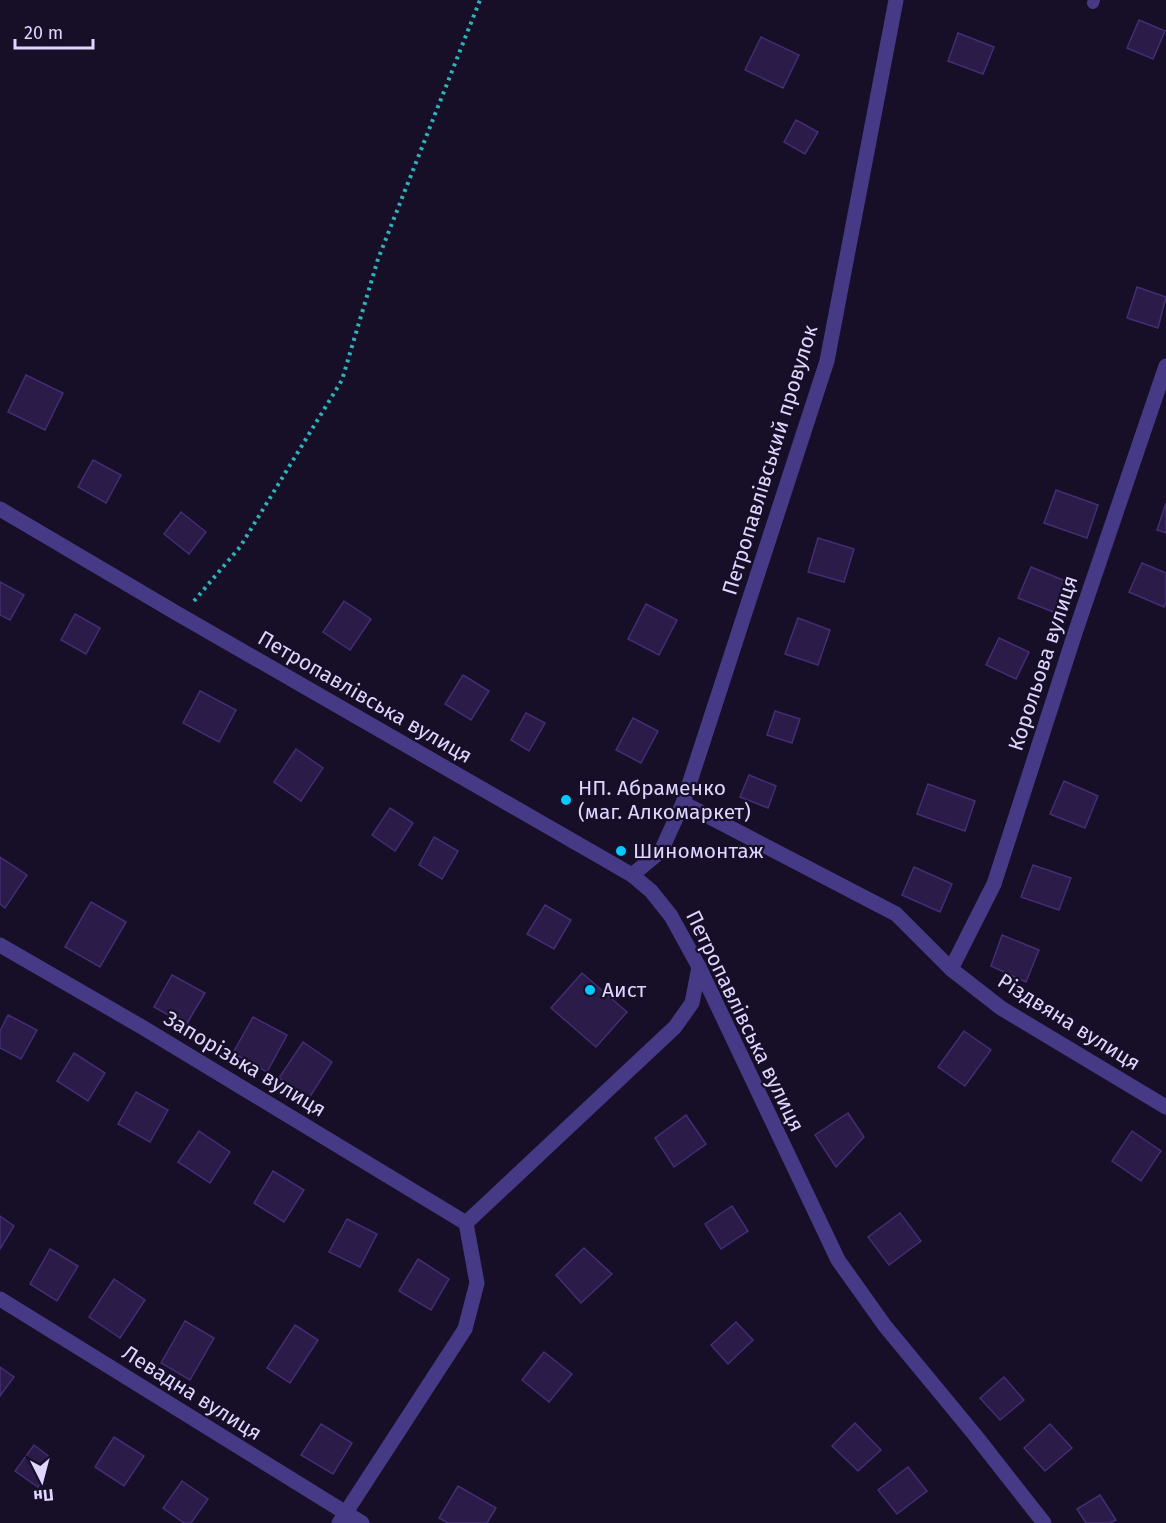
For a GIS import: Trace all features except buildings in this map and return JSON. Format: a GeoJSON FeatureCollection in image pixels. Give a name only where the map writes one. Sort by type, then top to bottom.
{"type":"FeatureCollection","features":[{"type":"Feature","properties":{"kind":"street","name":"Петропавлівський провулок"},"geometry":{"type":"LineString","coordinates":[[632,875],[661,851],[683,802],[827,361],[893,1]]}},
{"type":"Feature","properties":{"kind":"street","name":"Корольова вулиця"},"geometry":{"type":"LineString","coordinates":[[951,969],[994,884],[1075,633],[1166,366]]}},
{"type":"Feature","properties":{"kind":"street","name":"Петропавлівська вулиця"},"geometry":{"type":"LineString","coordinates":[[0,509],[632,875],[651,891],[671,916],[699,967],[838,1260],[885,1326],[1044,1523]]}},
{"type":"Feature","properties":{"kind":"street","name":"Різдвяна вулиця"},"geometry":{"type":"LineString","coordinates":[[683,802],[896,915],[951,969],[1001,1008],[1166,1107]]}},
{"type":"Feature","properties":{"kind":"street","name":"Запорізька вулиця"},"geometry":{"type":"LineString","coordinates":[[0,945],[142,1027],[466,1223]]}},
{"type":"Feature","properties":{"kind":"street"},"geometry":{"type":"LineString","coordinates":[[342,1518],[465,1329],[477,1283],[466,1223],[675,1028],[692,1003],[699,967]]}},
{"type":"Feature","properties":{"kind":"street","name":"Левадна вулиця"},"geometry":{"type":"LineString","coordinates":[[0,1299],[342,1518],[362,1523]]}},
{"type":"Feature","properties":{"kind":"path"},"geometry":{"type":"LineString","coordinates":[[178,614],[194,602],[240,547],[342,380],[378,259],[480,0]]}},
{"type":"Feature","properties":{"kind":"place","name":"НП. Абраменко (маг. Алкомаркет)"},"geometry":{"type":"Point","coordinates":[566,800]}},
{"type":"Feature","properties":{"kind":"place","name":"Шиномонтаж"},"geometry":{"type":"Point","coordinates":[621,851]}},
{"type":"Feature","properties":{"kind":"place","name":"Аист"},"geometry":{"type":"Point","coordinates":[590,990]}}]}
